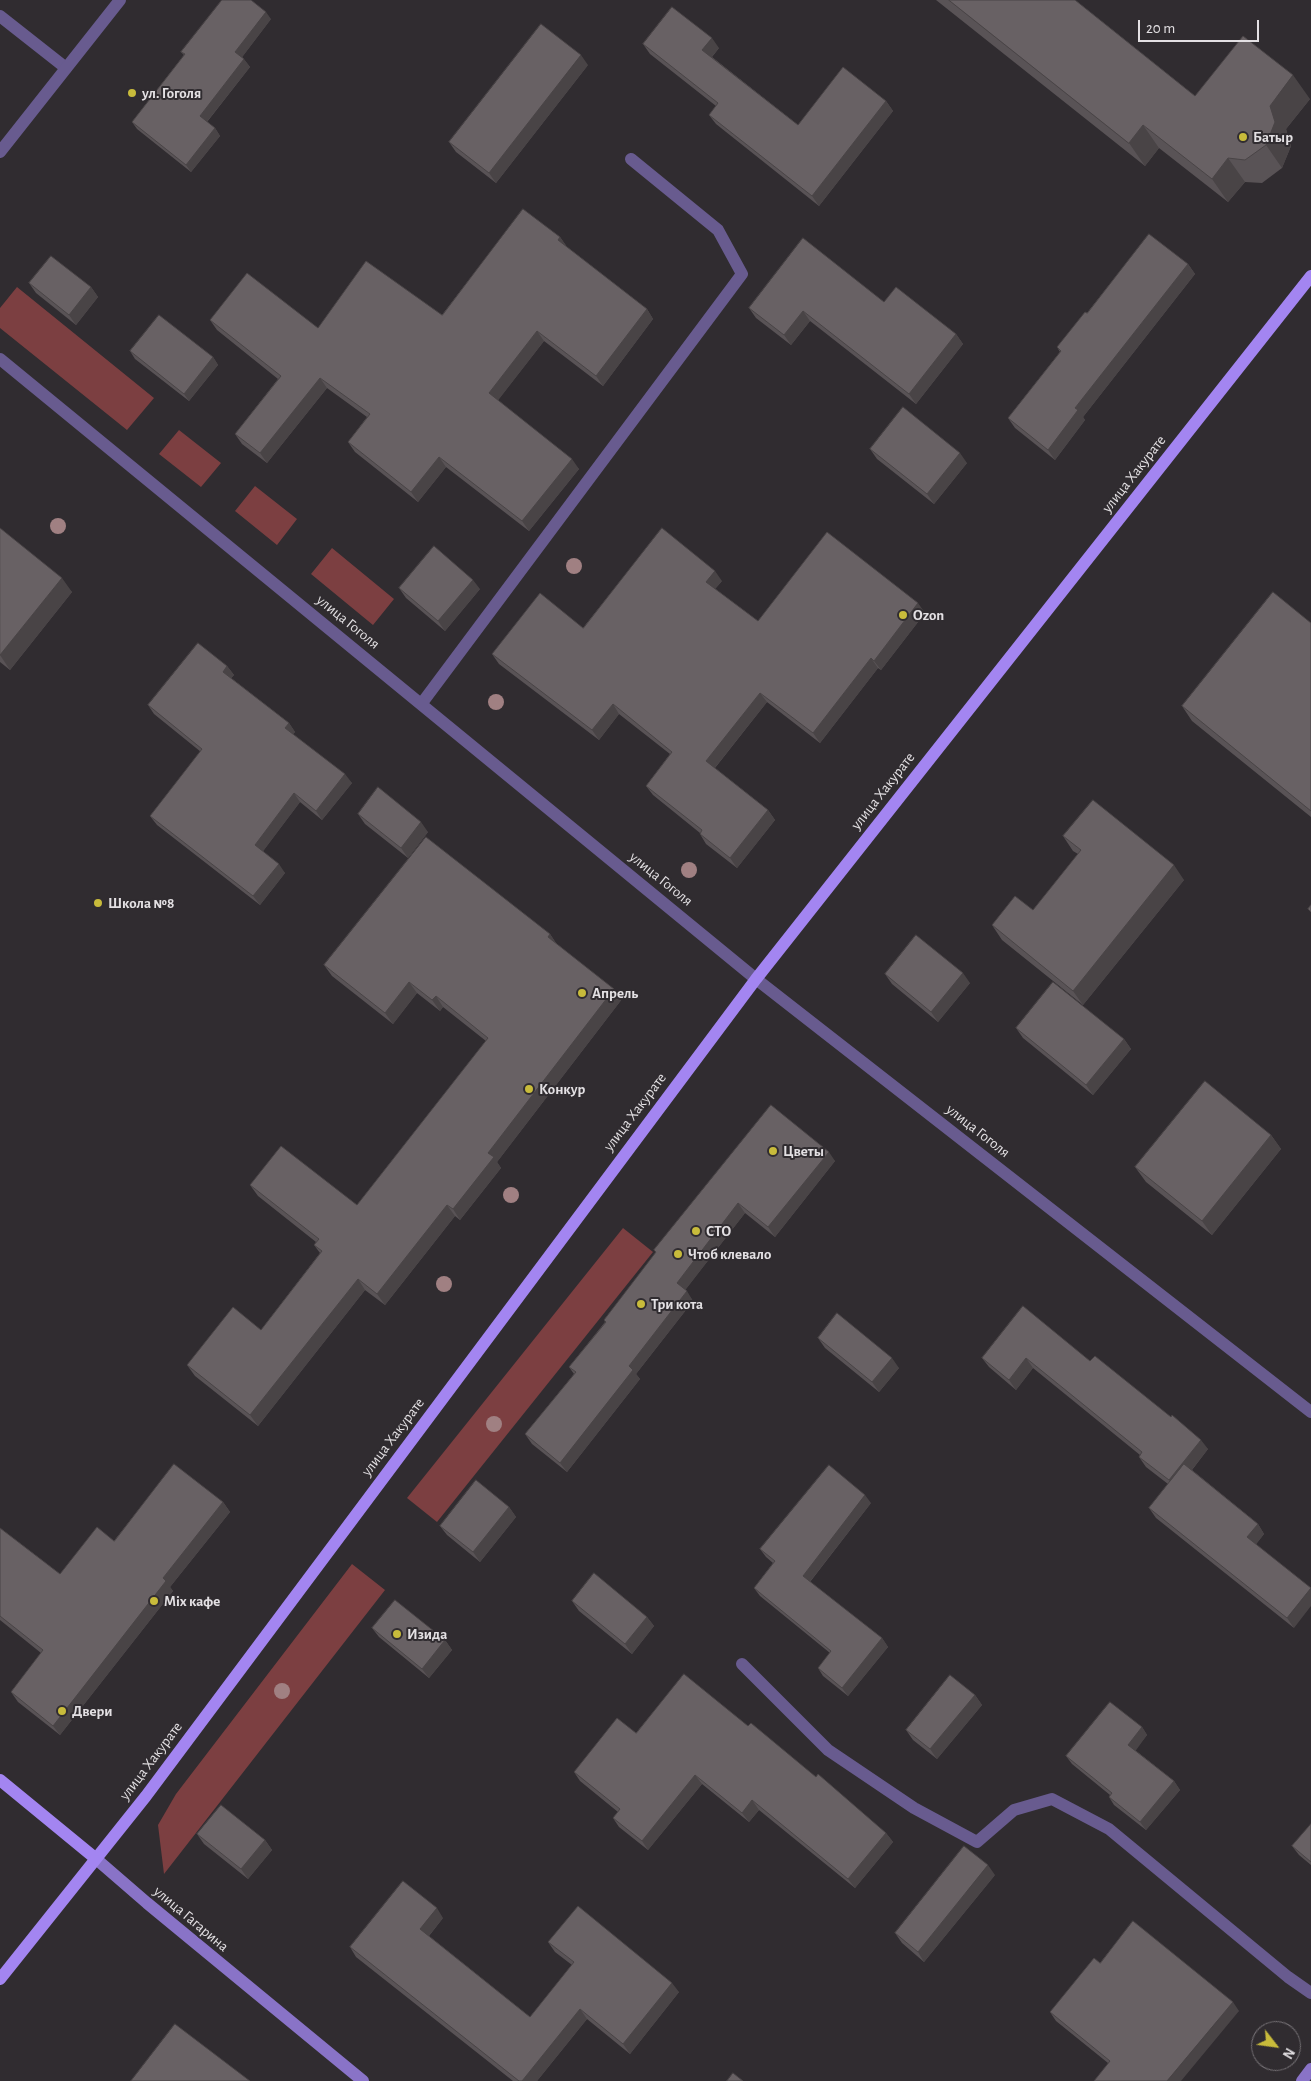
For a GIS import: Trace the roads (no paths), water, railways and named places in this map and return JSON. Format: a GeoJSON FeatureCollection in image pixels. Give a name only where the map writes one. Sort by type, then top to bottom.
{"type":"FeatureCollection","features":[{"type":"Feature","properties":{"kind":"main road","name":"улица Хакурате"},"geometry":{"type":"LineString","coordinates":[[0,1979],[146,1796],[756,978],[1311,276]]}},
{"type":"Feature","properties":{"kind":"main road","name":"улица Гагарина"},"geometry":{"type":"LineString","coordinates":[[0,1780],[95,1858]]}},
{"type":"Feature","properties":{"kind":"street"},"geometry":{"type":"LineString","coordinates":[[0,152],[120,0]]}},
{"type":"Feature","properties":{"kind":"street"},"geometry":{"type":"LineString","coordinates":[[0,16],[66,68]]}},
{"type":"Feature","properties":{"kind":"street"},"geometry":{"type":"LineString","coordinates":[[422,703],[742,274],[718,230],[631,159]]}},
{"type":"Feature","properties":{"kind":"street","name":"улица Гоголя"},"geometry":{"type":"LineString","coordinates":[[0,359],[756,978],[1311,1412]]}},
{"type":"Feature","properties":{"kind":"street"},"geometry":{"type":"LineString","coordinates":[[742,1664],[828,1750],[914,1808],[977,1842],[1014,1810],[1052,1799],[1109,1829],[1288,1977],[1311,1993]]}},
{"type":"Feature","properties":{"kind":"street","name":"улица Гагарина"},"geometry":{"type":"LineString","coordinates":[[95,1858],[154,1910],[363,2081]]}},
{"type":"Feature","properties":{"kind":"street"},"geometry":{"type":"LineString","coordinates":[[1302,2081],[1311,2069]]}},
{"type":"Feature","properties":{"kind":"place","name":"ул. Гоголя"},"geometry":{"type":"Point","coordinates":[132,93]}},
{"type":"Feature","properties":{"kind":"place","name":"Батыр"},"geometry":{"type":"Point","coordinates":[1243,137]}},
{"type":"Feature","properties":{"kind":"place","name":"Ozon"},"geometry":{"type":"Point","coordinates":[903,615]}},
{"type":"Feature","properties":{"kind":"place","name":"Школа №8"},"geometry":{"type":"Point","coordinates":[98,903]}},
{"type":"Feature","properties":{"kind":"place","name":"Апрель"},"geometry":{"type":"Point","coordinates":[582,993]}},
{"type":"Feature","properties":{"kind":"place","name":"Конкур"},"geometry":{"type":"Point","coordinates":[529,1089]}},
{"type":"Feature","properties":{"kind":"place","name":"Цветы"},"geometry":{"type":"Point","coordinates":[773,1151]}},
{"type":"Feature","properties":{"kind":"place","name":"СТО"},"geometry":{"type":"Point","coordinates":[696,1231]}},
{"type":"Feature","properties":{"kind":"place","name":"Чтоб клевало"},"geometry":{"type":"Point","coordinates":[678,1254]}},
{"type":"Feature","properties":{"kind":"place","name":"Три кота"},"geometry":{"type":"Point","coordinates":[641,1304]}},
{"type":"Feature","properties":{"kind":"place","name":"Mix кафе"},"geometry":{"type":"Point","coordinates":[154,1601]}},
{"type":"Feature","properties":{"kind":"place","name":"Изида"},"geometry":{"type":"Point","coordinates":[397,1634]}},
{"type":"Feature","properties":{"kind":"place","name":"Двери"},"geometry":{"type":"Point","coordinates":[62,1711]}}]}
